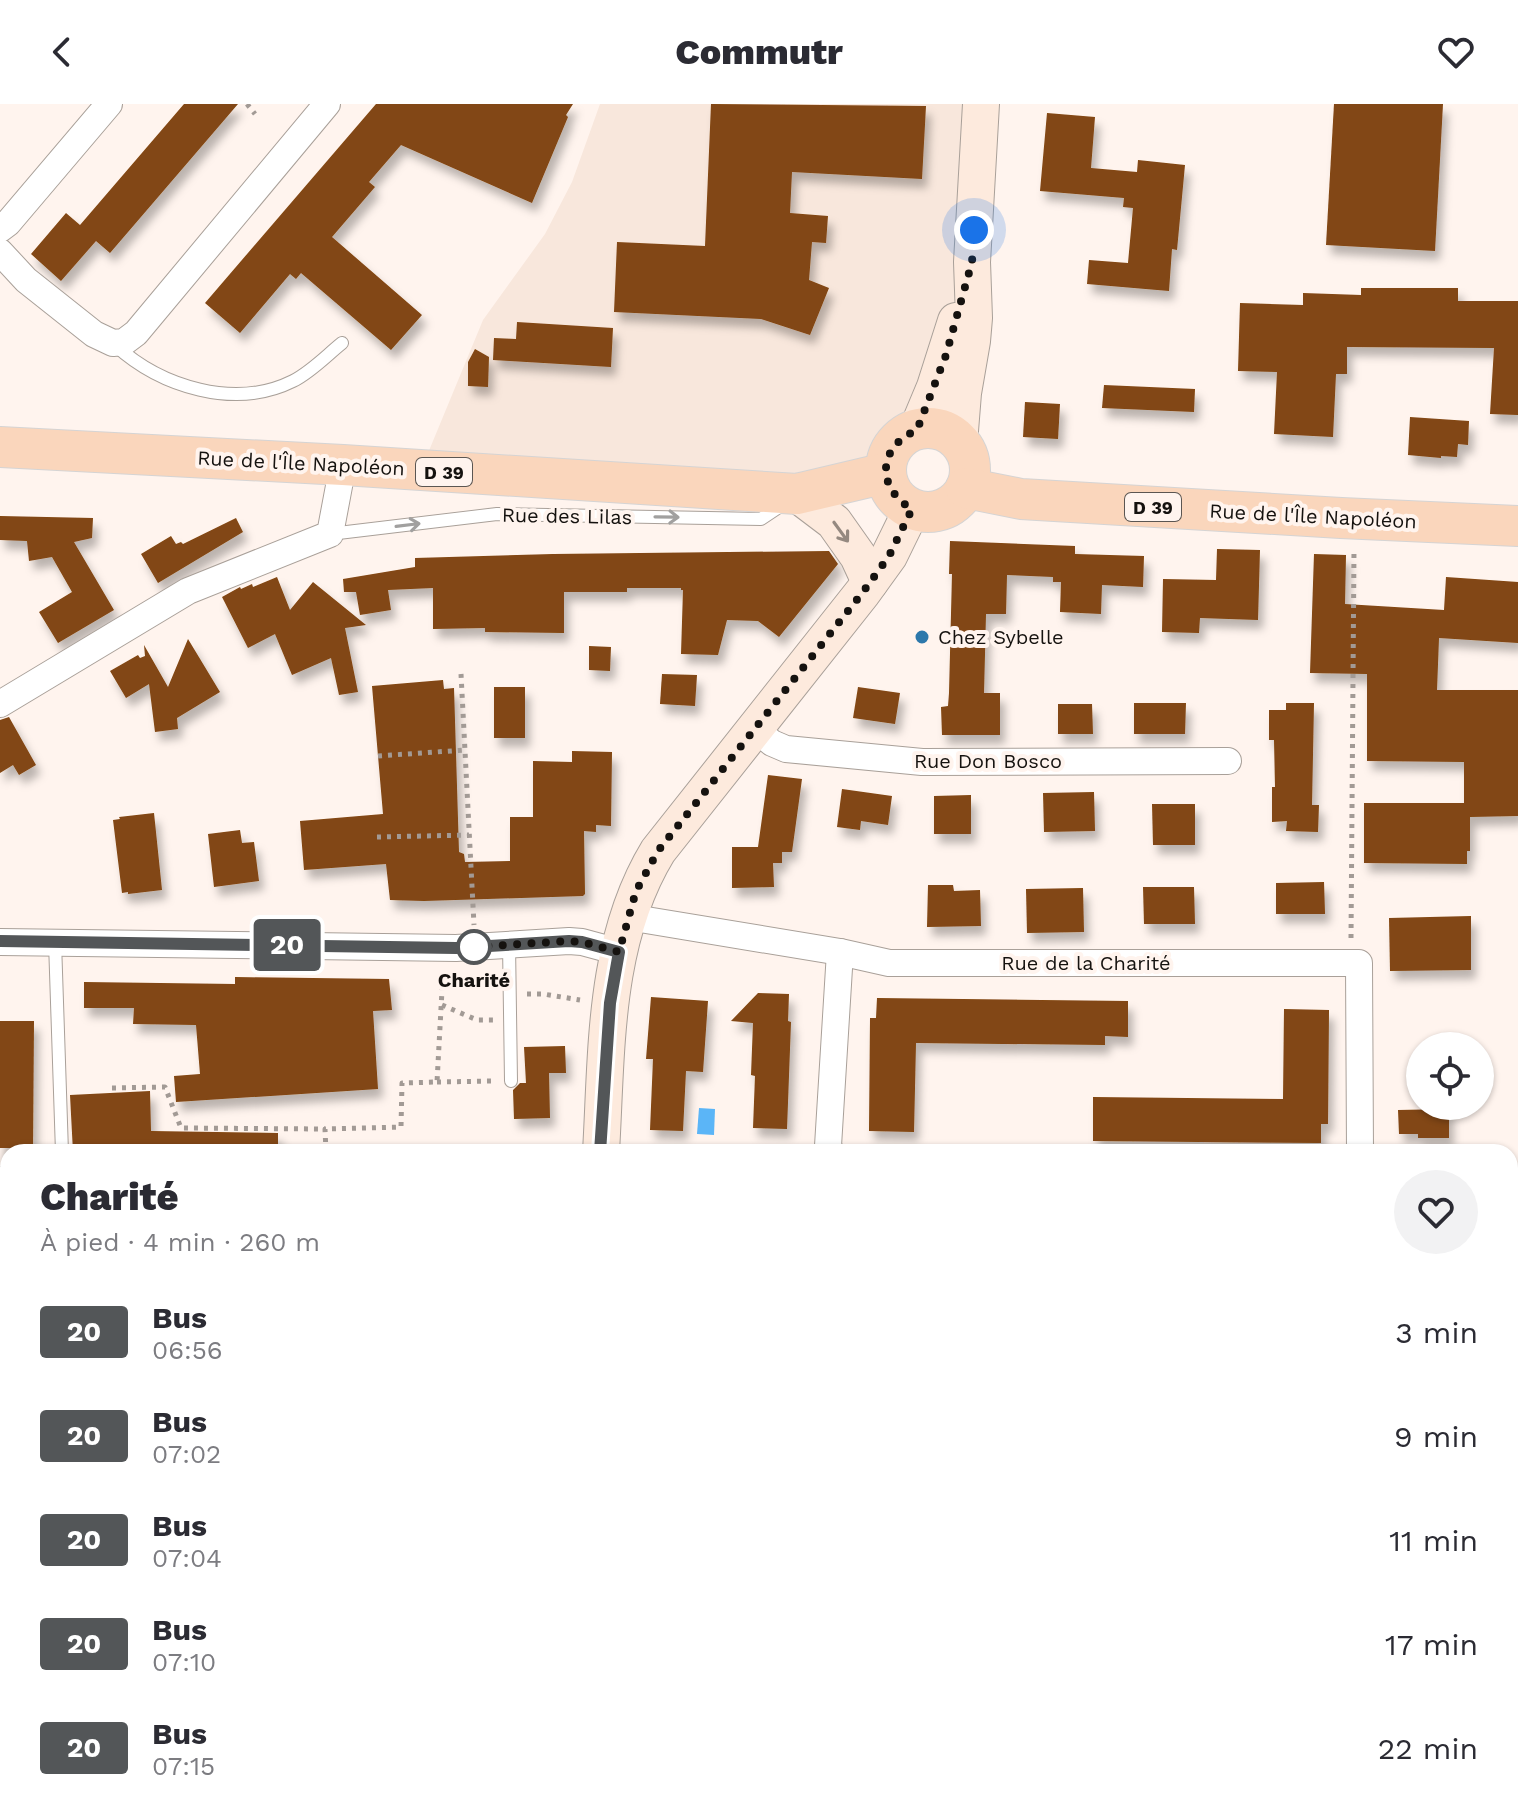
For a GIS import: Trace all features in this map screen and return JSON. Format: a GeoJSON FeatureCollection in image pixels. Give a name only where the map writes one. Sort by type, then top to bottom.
{"type":"FeatureCollection","features":[{"type":"Feature","properties":{"kind":"main road"},"geometry":{"type":"LineString","coordinates":[[959,443],[972,341],[972,262],[981,104]]}},
{"type":"Feature","properties":{"kind":"main road"},"geometry":{"type":"LineString","coordinates":[[917,430],[946,355],[972,262]]}},
{"type":"Feature","properties":{"kind":"main road"},"geometry":{"type":"LineString","coordinates":[[917,430],[940,430],[959,443],[966,453],[969,476],[966,488],[949,506],[925,512],[912,509],[894,495],[886,473],[889,456],[896,443],[917,430]]}},
{"type":"Feature","properties":{"kind":"main road","name":"Rue de l'Île Napoléon"},"geometry":{"type":"LineString","coordinates":[[0,447],[797,494],[886,473]]}},
{"type":"Feature","properties":{"kind":"main road","name":"Rue de l'Île Napoléon"},"geometry":{"type":"LineString","coordinates":[[966,488],[1021,499],[1518,526]]}},
{"type":"Feature","properties":{"kind":"main road"},"geometry":{"type":"LineString","coordinates":[[797,494],[834,522],[858,556],[870,582]]}},
{"type":"Feature","properties":{"kind":"main road"},"geometry":{"type":"LineString","coordinates":[[601,1144],[610,1003],[619,952],[636,891],[658,851],[889,556],[912,509]]}},
{"type":"Feature","properties":{"kind":"street"},"geometry":{"type":"LineString","coordinates":[[0,229],[109,104]]}},
{"type":"Feature","properties":{"kind":"street"},"geometry":{"type":"LineString","coordinates":[[0,252],[26,280],[94,334],[113,343],[124,342],[136,333],[327,104]]}},
{"type":"Feature","properties":{"kind":"street"},"geometry":{"type":"LineString","coordinates":[[330,534],[343,465]]}},
{"type":"Feature","properties":{"kind":"street","name":"Rue des Lilas"},"geometry":{"type":"LineString","coordinates":[[0,704],[188,591],[330,534]]}},
{"type":"Feature","properties":{"kind":"street","name":"Rue Don Bosco"},"geometry":{"type":"LineString","coordinates":[[755,729],[772,743],[786,749],[922,762],[1228,761]]}},
{"type":"Feature","properties":{"kind":"street","name":"Rue de la Charité"},"geometry":{"type":"LineString","coordinates":[[628,917],[889,963],[1351,963]]}},
{"type":"Feature","properties":{"kind":"street"},"geometry":{"type":"LineString","coordinates":[[0,942],[475,947],[569,941],[619,952]]}},
{"type":"Feature","properties":{"kind":"street"},"geometry":{"type":"LineString","coordinates":[[828,1144],[840,952]]}},
{"type":"Feature","properties":{"kind":"street"},"geometry":{"type":"LineString","coordinates":[[1351,963],[1359,963],[1360,1144]]}},
{"type":"Feature","properties":{"kind":"lane"},"geometry":{"type":"LineString","coordinates":[[113,343],[131,360],[154,373],[203,391],[238,394],[273,389],[296,380],[342,343]]}},
{"type":"Feature","properties":{"kind":"lane","name":"Rue des Lilas"},"geometry":{"type":"LineString","coordinates":[[330,534],[497,514],[761,519],[797,494]]}},
{"type":"Feature","properties":{"kind":"lane"},"geometry":{"type":"LineString","coordinates":[[55,942],[62,1144]]}},
{"type":"Feature","properties":{"kind":"lane"},"geometry":{"type":"LineString","coordinates":[[509,944],[511,1081]]}},
{"type":"Feature","properties":{"kind":"path"},"geometry":{"type":"LineString","coordinates":[[247,104],[255,114]]}},
{"type":"Feature","properties":{"kind":"path"},"geometry":{"type":"LineString","coordinates":[[1351,963],[1354,519]]}},
{"type":"Feature","properties":{"kind":"path"},"geometry":{"type":"LineString","coordinates":[[461,674],[475,947]]}},
{"type":"Feature","properties":{"kind":"path"},"geometry":{"type":"LineString","coordinates":[[378,756],[465,750]]}},
{"type":"Feature","properties":{"kind":"path"},"geometry":{"type":"LineString","coordinates":[[377,837],[469,835]]}},
{"type":"Feature","properties":{"kind":"path"},"geometry":{"type":"LineString","coordinates":[[437,1082],[445,947]]}},
{"type":"Feature","properties":{"kind":"path"},"geometry":{"type":"LineString","coordinates":[[510,994],[543,994],[593,1002]]}},
{"type":"Feature","properties":{"kind":"path"},"geometry":{"type":"LineString","coordinates":[[442,1005],[477,1020],[510,1020]]}},
{"type":"Feature","properties":{"kind":"path"},"geometry":{"type":"LineString","coordinates":[[112,1088],[165,1087],[181,1128],[325,1129],[401,1127],[402,1083],[511,1081]]}},
{"type":"Feature","properties":{"kind":"path"},"geometry":{"type":"LineString","coordinates":[[325,1129],[326,1144]]}},
{"type":"Feature","properties":{"kind":"shaded area"},"geometry":{"type":"Polygon","coordinates":[[[600,104],[981,104],[972,262],[902,438],[889,456],[797,494],[421,470],[483,320],[545,234],[572,182],[600,104]]]}},
{"type":"Feature","properties":{"kind":"water"},"geometry":{"type":"Polygon","coordinates":[[[699,1108],[715,1109],[714,1135],[697,1134],[699,1108]]]}},
{"type":"Feature","properties":{"kind":"building"},"geometry":{"type":"Polygon","coordinates":[[[184,104],[238,104],[110,253],[96,241],[61,281],[31,254],[66,213],[80,225],[184,104]]]}},
{"type":"Feature","properties":{"kind":"building"},"geometry":{"type":"Polygon","coordinates":[[[376,104],[573,104],[532,203],[401,145],[369,182],[375,187],[332,237],[422,315],[391,350],[301,273],[296,279],[290,274],[240,333],[205,303],[376,104]]]}},
{"type":"Feature","properties":{"kind":"building"},"geometry":{"type":"Polygon","coordinates":[[[711,104],[926,106],[922,179],[792,172],[790,213],[828,216],[826,243],[812,242],[809,280],[829,288],[810,335],[761,319],[614,312],[617,242],[705,246],[711,104]]]}},
{"type":"Feature","properties":{"kind":"building"},"geometry":{"type":"Polygon","coordinates":[[[1334,104],[1443,104],[1435,251],[1326,245],[1334,104]]]}},
{"type":"Feature","properties":{"kind":"building"},"geometry":{"type":"Polygon","coordinates":[[[1047,113],[1095,117],[1091,168],[1137,172],[1138,160],[1185,165],[1177,250],[1172,249],[1169,291],[1087,284],[1089,260],[1128,263],[1133,208],[1123,207],[1124,198],[1040,191],[1047,113]]]}},
{"type":"Feature","properties":{"kind":"building"},"geometry":{"type":"Polygon","coordinates":[[[1361,288],[1458,288],[1458,301],[1518,301],[1518,415],[1490,414],[1494,348],[1347,347],[1347,374],[1336,374],[1333,437],[1274,434],[1277,372],[1238,371],[1240,303],[1303,305],[1303,293],[1361,295],[1361,288]]]}},
{"type":"Feature","properties":{"kind":"building"},"geometry":{"type":"Polygon","coordinates":[[[517,322],[613,328],[611,367],[493,360],[494,338],[516,339],[517,322]]]}},
{"type":"Feature","properties":{"kind":"building"},"geometry":{"type":"Polygon","coordinates":[[[475,349],[489,357],[488,387],[468,386],[468,362],[475,349]]]}},
{"type":"Feature","properties":{"kind":"building"},"geometry":{"type":"Polygon","coordinates":[[[1104,385],[1195,389],[1194,412],[1102,408],[1104,385]]]}},
{"type":"Feature","properties":{"kind":"building"},"geometry":{"type":"Polygon","coordinates":[[[1025,402],[1060,404],[1058,439],[1023,437],[1025,402]]]}},
{"type":"Feature","properties":{"kind":"building"},"geometry":{"type":"Polygon","coordinates":[[[1410,417],[1469,421],[1468,445],[1458,444],[1457,457],[1408,455],[1410,417]]]}},
{"type":"Feature","properties":{"kind":"building"},"geometry":{"type":"Polygon","coordinates":[[[0,516],[93,518],[92,538],[74,542],[114,610],[58,643],[39,612],[72,592],[52,557],[29,561],[27,541],[0,540],[0,516]]]}},
{"type":"Feature","properties":{"kind":"building"},"geometry":{"type":"Polygon","coordinates":[[[236,518],[243,532],[158,583],[141,554],[171,536],[176,544],[183,544],[236,518]]]}},
{"type":"Feature","properties":{"kind":"building"},"geometry":{"type":"Polygon","coordinates":[[[950,541],[1075,546],[1075,554],[1144,556],[1143,587],[1102,585],[1101,614],[1060,612],[1061,582],[1053,582],[1053,577],[1007,575],[1006,614],[986,614],[984,693],[1000,693],[1000,735],[942,735],[941,707],[948,706],[949,693],[950,541]]]}},
{"type":"Feature","properties":{"kind":"building"},"geometry":{"type":"Polygon","coordinates":[[[1217,549],[1260,550],[1258,620],[1200,618],[1199,633],[1162,632],[1163,579],[1216,580],[1217,549]]]}},
{"type":"Feature","properties":{"kind":"building"},"geometry":{"type":"Polygon","coordinates":[[[829,551],[838,564],[779,637],[758,621],[727,620],[718,655],[681,654],[681,588],[564,592],[564,633],[485,632],[485,628],[433,629],[433,588],[388,590],[391,610],[360,615],[356,592],[344,592],[343,579],[415,567],[415,558],[829,551]]]}},
{"type":"Feature","properties":{"kind":"building"},"geometry":{"type":"Polygon","coordinates":[[[1314,554],[1346,555],[1345,604],[1444,610],[1446,577],[1518,582],[1518,643],[1439,638],[1437,690],[1518,690],[1518,816],[1470,817],[1467,864],[1364,863],[1364,803],[1464,803],[1464,762],[1367,761],[1367,674],[1310,673],[1314,554]]]}},
{"type":"Feature","properties":{"kind":"building"},"geometry":{"type":"Polygon","coordinates":[[[277,577],[290,610],[313,582],[366,625],[345,628],[358,692],[339,695],[331,658],[292,675],[275,634],[248,648],[222,597],[240,587],[252,584],[253,587],[277,577]]]}},
{"type":"Feature","properties":{"kind":"building"},"geometry":{"type":"Polygon","coordinates":[[[188,639],[220,692],[177,718],[178,729],[155,732],[149,684],[126,698],[110,671],[138,655],[140,658],[145,656],[144,645],[168,687],[188,639]]]}},
{"type":"Feature","properties":{"kind":"building"},"geometry":{"type":"Polygon","coordinates":[[[589,646],[611,647],[610,671],[589,670],[589,646]]]}},
{"type":"Feature","properties":{"kind":"building"},"geometry":{"type":"Polygon","coordinates":[[[662,674],[697,675],[695,706],[660,704],[662,674]]]}},
{"type":"Feature","properties":{"kind":"building"},"geometry":{"type":"Polygon","coordinates":[[[443,680],[444,689],[454,688],[459,852],[464,854],[465,862],[510,861],[510,817],[533,817],[533,761],[572,762],[572,751],[612,752],[611,826],[596,825],[596,832],[584,831],[583,896],[390,900],[386,864],[304,870],[300,821],[383,814],[372,686],[443,680]]]}},
{"type":"Feature","properties":{"kind":"building"},"geometry":{"type":"Polygon","coordinates":[[[494,687],[525,687],[525,738],[494,738],[494,687]]]}},
{"type":"Feature","properties":{"kind":"building"},"geometry":{"type":"Polygon","coordinates":[[[858,687],[900,693],[895,724],[853,718],[858,687]]]}},
{"type":"Feature","properties":{"kind":"building"},"geometry":{"type":"Polygon","coordinates":[[[1134,703],[1186,703],[1185,734],[1134,734],[1134,703]]]}},
{"type":"Feature","properties":{"kind":"building"},"geometry":{"type":"Polygon","coordinates":[[[1286,703],[1314,703],[1312,805],[1319,805],[1318,832],[1286,831],[1287,821],[1272,822],[1274,740],[1269,740],[1269,710],[1286,710],[1286,703]]]}},
{"type":"Feature","properties":{"kind":"building"},"geometry":{"type":"Polygon","coordinates":[[[1058,704],[1092,704],[1093,734],[1058,734],[1058,704]]]}},
{"type":"Feature","properties":{"kind":"building"},"geometry":{"type":"Polygon","coordinates":[[[9,717],[36,765],[19,775],[13,765],[0,773],[0,720],[9,717]]]}},
{"type":"Feature","properties":{"kind":"building"},"geometry":{"type":"Polygon","coordinates":[[[768,775],[802,779],[792,852],[782,852],[782,863],[773,863],[774,887],[732,888],[732,847],[758,847],[768,775]]]}},
{"type":"Feature","properties":{"kind":"building"},"geometry":{"type":"Polygon","coordinates":[[[842,789],[892,796],[888,825],[861,821],[860,830],[837,827],[842,789]]]}},
{"type":"Feature","properties":{"kind":"building"},"geometry":{"type":"Polygon","coordinates":[[[1094,792],[1095,831],[1044,832],[1043,793],[1094,792]]]}},
{"type":"Feature","properties":{"kind":"building"},"geometry":{"type":"Polygon","coordinates":[[[971,795],[971,834],[934,834],[934,796],[971,795]]]}},
{"type":"Feature","properties":{"kind":"building"},"geometry":{"type":"Polygon","coordinates":[[[1152,804],[1195,804],[1195,845],[1153,845],[1152,804]]]}},
{"type":"Feature","properties":{"kind":"building"},"geometry":{"type":"Polygon","coordinates":[[[154,813],[162,890],[122,893],[113,820],[154,813]]]}},
{"type":"Feature","properties":{"kind":"building"},"geometry":{"type":"Polygon","coordinates":[[[240,830],[242,843],[254,842],[259,881],[214,887],[208,834],[240,830]]]}},
{"type":"Feature","properties":{"kind":"building"},"geometry":{"type":"Polygon","coordinates":[[[1324,882],[1325,914],[1276,914],[1276,883],[1324,882]]]}},
{"type":"Feature","properties":{"kind":"building"},"geometry":{"type":"Polygon","coordinates":[[[928,885],[953,885],[954,891],[980,890],[981,926],[927,927],[928,885]]]}},
{"type":"Feature","properties":{"kind":"building"},"geometry":{"type":"Polygon","coordinates":[[[1143,887],[1194,887],[1195,924],[1144,924],[1143,887]]]}},
{"type":"Feature","properties":{"kind":"building"},"geometry":{"type":"Polygon","coordinates":[[[1083,888],[1084,932],[1027,933],[1026,889],[1083,888]]]}},
{"type":"Feature","properties":{"kind":"building"},"geometry":{"type":"Polygon","coordinates":[[[1471,916],[1471,970],[1390,971],[1389,918],[1471,916]]]}},
{"type":"Feature","properties":{"kind":"building"},"geometry":{"type":"Polygon","coordinates":[[[235,977],[389,979],[392,1010],[373,1011],[378,1089],[176,1102],[174,1076],[200,1074],[196,1025],[133,1024],[134,1008],[84,1008],[84,982],[235,984],[235,977]]]}},
{"type":"Feature","properties":{"kind":"building"},"geometry":{"type":"Polygon","coordinates":[[[758,993],[789,994],[788,1021],[791,1022],[787,1129],[753,1128],[753,1023],[731,1021],[758,993]]]}},
{"type":"Feature","properties":{"kind":"building"},"geometry":{"type":"Polygon","coordinates":[[[651,997],[708,1001],[703,1072],[686,1071],[683,1131],[650,1130],[653,1059],[646,1059],[651,997]]]}},
{"type":"Feature","properties":{"kind":"building"},"geometry":{"type":"Polygon","coordinates":[[[877,998],[1128,1001],[1128,1037],[1105,1036],[1105,1045],[916,1043],[914,1132],[869,1131],[870,1018],[876,1018],[877,998]]]}},
{"type":"Feature","properties":{"kind":"building"},"geometry":{"type":"Polygon","coordinates":[[[1284,1009],[1329,1010],[1328,1124],[1321,1124],[1321,1143],[1093,1141],[1093,1097],[1283,1099],[1284,1009]]]}},
{"type":"Feature","properties":{"kind":"building"},"geometry":{"type":"Polygon","coordinates":[[[0,1021],[34,1021],[33,1144],[0,1144],[0,1021]]]}},
{"type":"Feature","properties":{"kind":"building"},"geometry":{"type":"Polygon","coordinates":[[[565,1046],[566,1073],[549,1073],[550,1118],[514,1119],[513,1090],[520,1083],[526,1083],[524,1047],[565,1046]]]}},
{"type":"Feature","properties":{"kind":"building"},"geometry":{"type":"Polygon","coordinates":[[[150,1091],[151,1131],[278,1133],[278,1144],[73,1144],[70,1095],[150,1091]]]}},
{"type":"Feature","properties":{"kind":"building"},"geometry":{"type":"Polygon","coordinates":[[[1398,1110],[1406,1110],[1406,1120],[1449,1120],[1449,1138],[1418,1138],[1418,1134],[1399,1134],[1398,1110]]]}},
{"type":"Feature","properties":{"kind":"bus line","name":"20"},"geometry":{"type":"LineString","coordinates":[[0,941],[456,948],[569,941],[619,952],[610,1003],[601,1144]]}},
{"type":"Feature","properties":{"kind":"place","name":"Chez Sybelle"},"geometry":{"type":"Point","coordinates":[922,637]}},
{"type":"Feature","properties":{"kind":"place","name":"Charité"},"geometry":{"type":"Point","coordinates":[474,947]}},
{"type":"Feature","properties":{"kind":"route"},"geometry":{"type":"LineString","coordinates":[[474,947],[569,941],[619,952],[636,891],[658,851],[889,556],[912,509],[894,495],[888,484],[886,464],[896,443],[917,430],[935,387],[972,262],[974,230]]}}]}
